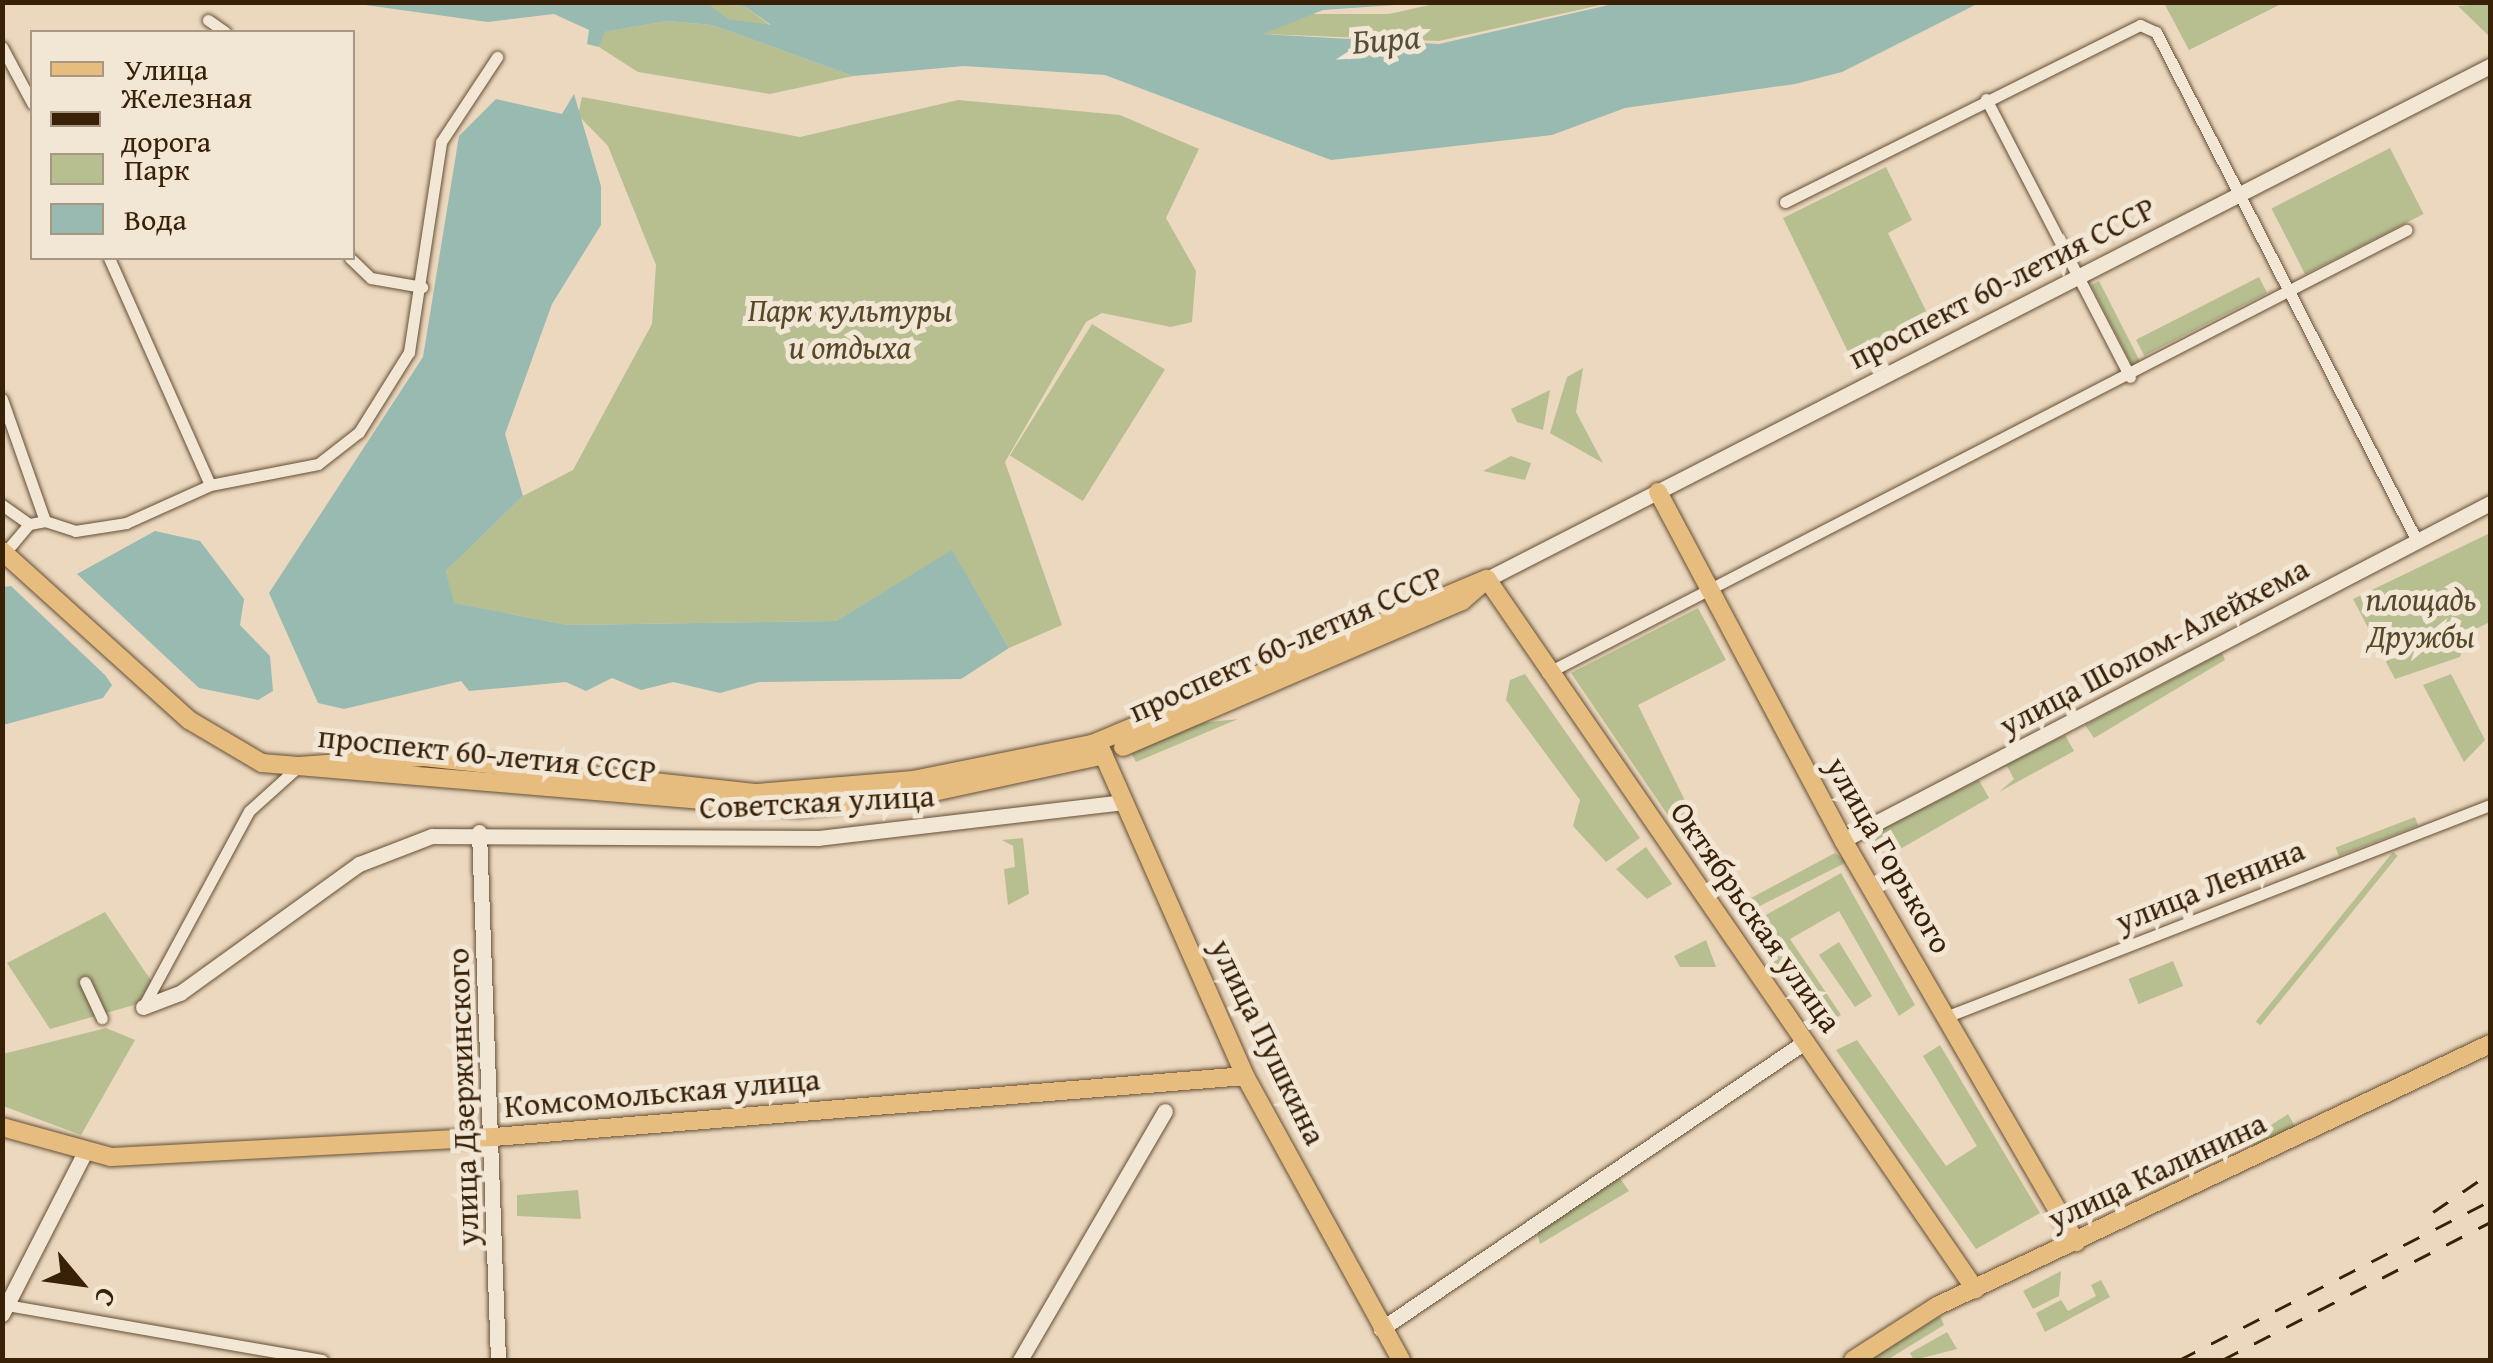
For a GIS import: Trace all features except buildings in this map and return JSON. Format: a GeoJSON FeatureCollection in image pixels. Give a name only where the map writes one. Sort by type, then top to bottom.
{"type":"FeatureCollection","features":[{"type":"Feature","properties":{"kind":"main road","name":"проспект 60-летия СССР"},"geometry":{"type":"LineString","coordinates":[[1100,749],[1487,578],[2490,66]]}},
{"type":"Feature","properties":{"kind":"main road","name":"улица Горького"},"geometry":{"type":"LineString","coordinates":[[1658,492],[1843,840],[2076,1242]]}},
{"type":"Feature","properties":{"kind":"main road","name":"улица Шолом-Алейхема"},"geometry":{"type":"LineString","coordinates":[[1843,840],[2490,503]]}},
{"type":"Feature","properties":{"kind":"main road","name":"проспект 60-летия СССР"},"geometry":{"type":"LineString","coordinates":[[4,552],[189,720],[262,763],[494,771],[701,790],[814,791],[1123,748],[1462,601],[1487,578]]}},
{"type":"Feature","properties":{"kind":"main road","name":"Октябрьская улица"},"geometry":{"type":"LineString","coordinates":[[1487,578],[1547,674],[1806,1040],[1975,1289]]}},
{"type":"Feature","properties":{"kind":"main road","name":"улица Пушкина"},"geometry":{"type":"LineString","coordinates":[[1100,749],[1246,1076],[1380,1329],[1401,1360]]}},
{"type":"Feature","properties":{"kind":"main road","name":"Советская улица"},"geometry":{"type":"LineString","coordinates":[[143,1007],[180,993],[359,864],[432,836],[479,832],[818,838],[1123,802]]}},
{"type":"Feature","properties":{"kind":"main road","name":"улица Дзержинского"},"geometry":{"type":"LineString","coordinates":[[479,832],[494,1137],[498,1360]]}},
{"type":"Feature","properties":{"kind":"main road"},"geometry":{"type":"LineString","coordinates":[[1380,1329],[1806,1040]]}},
{"type":"Feature","properties":{"kind":"main road","name":"улица Калинина"},"geometry":{"type":"LineString","coordinates":[[1853,1360],[1975,1289],[2490,1044]]}},
{"type":"Feature","properties":{"kind":"main road","name":"Комсомольская улица"},"geometry":{"type":"LineString","coordinates":[[83,1156],[494,1137],[1246,1076]]}},
{"type":"Feature","properties":{"kind":"main road"},"geometry":{"type":"LineString","coordinates":[[1020,1360],[1165,1111]]}},
{"type":"Feature","properties":{"kind":"main road"},"geometry":{"type":"LineString","coordinates":[[2,1127],[83,1156],[5,1309]]}},
{"type":"Feature","properties":{"kind":"street"},"geometry":{"type":"LineString","coordinates":[[208,20],[222,30]]}},
{"type":"Feature","properties":{"kind":"street"},"geometry":{"type":"LineString","coordinates":[[1785,202],[2140,25],[2156,32],[2417,541]]}},
{"type":"Feature","properties":{"kind":"street"},"geometry":{"type":"LineString","coordinates":[[2,47],[30,99]]}},
{"type":"Feature","properties":{"kind":"street"},"geometry":{"type":"LineString","coordinates":[[4,552],[30,524],[45,520],[75,532],[126,522],[210,485],[318,464],[348,443],[387,400],[409,352],[422,287],[441,142],[497,56]]}},
{"type":"Feature","properties":{"kind":"street"},"geometry":{"type":"LineString","coordinates":[[1986,99],[2130,377]]}},
{"type":"Feature","properties":{"kind":"street"},"geometry":{"type":"LineString","coordinates":[[1547,674],[2130,377],[2406,230]]}},
{"type":"Feature","properties":{"kind":"street"},"geometry":{"type":"LineString","coordinates":[[110,260],[210,485]]}},
{"type":"Feature","properties":{"kind":"street"},"geometry":{"type":"LineString","coordinates":[[352,260],[371,278],[422,287]]}},
{"type":"Feature","properties":{"kind":"street"},"geometry":{"type":"LineString","coordinates":[[2,399],[45,520]]}},
{"type":"Feature","properties":{"kind":"street"},"geometry":{"type":"LineString","coordinates":[[2,505],[30,524]]}},
{"type":"Feature","properties":{"kind":"street"},"geometry":{"type":"LineString","coordinates":[[143,1007],[249,811],[299,766]]}},
{"type":"Feature","properties":{"kind":"street","name":"улица Ленина"},"geometry":{"type":"LineString","coordinates":[[1948,1016],[2490,805]]}},
{"type":"Feature","properties":{"kind":"street"},"geometry":{"type":"LineString","coordinates":[[85,982],[102,1018]]}},
{"type":"Feature","properties":{"kind":"street"},"geometry":{"type":"LineString","coordinates":[[5,1309],[322,1360]]}},
{"type":"Feature","properties":{"kind":"green space"},"geometry":{"type":"Polygon","coordinates":[[[1443,2],[1610,3],[1439,41],[1263,34],[1308,14],[1389,14],[1443,2]]]}},
{"type":"Feature","properties":{"kind":"green space"},"geometry":{"type":"Polygon","coordinates":[[[705,3],[744,6],[771,26],[727,19],[705,3]]]}},
{"type":"Feature","properties":{"kind":"green space"},"geometry":{"type":"Polygon","coordinates":[[[2164,3],[2283,3],[2189,50],[2164,3]]]}},
{"type":"Feature","properties":{"kind":"green space"},"geometry":{"type":"Polygon","coordinates":[[[2490,3],[2490,37],[2458,6],[2490,3]]]}},
{"type":"Feature","properties":{"kind":"green space"},"geometry":{"type":"Polygon","coordinates":[[[667,21],[712,25],[853,76],[770,94],[638,72],[599,47],[604,32],[667,21]]]}},
{"type":"Feature","properties":{"kind":"green space","name":"Парк культуры и отдыха"},"geometry":{"type":"Polygon","coordinates":[[[582,97],[800,137],[958,100],[1120,115],[1199,149],[1166,218],[1196,271],[1192,322],[1171,327],[1102,313],[1086,322],[1005,462],[1062,625],[1009,648],[952,551],[836,621],[568,625],[453,603],[446,571],[523,496],[573,470],[652,324],[656,265],[608,146],[578,115],[582,97]]]}},
{"type":"Feature","properties":{"kind":"green space"},"geometry":{"type":"Polygon","coordinates":[[[2390,148],[2424,214],[2305,274],[2271,208],[2390,148]]]}},
{"type":"Feature","properties":{"kind":"green space"},"geometry":{"type":"Polygon","coordinates":[[[1886,167],[1912,220],[1888,233],[1929,317],[1850,356],[1783,218],[1886,167]]]}},
{"type":"Feature","properties":{"kind":"green space"},"geometry":{"type":"Polygon","coordinates":[[[2259,277],[2267,293],[2144,356],[2136,340],[2259,277]]]}},
{"type":"Feature","properties":{"kind":"green space"},"geometry":{"type":"Polygon","coordinates":[[[2099,281],[2140,362],[2132,366],[2091,285],[2099,281]]]}},
{"type":"Feature","properties":{"kind":"green space"},"geometry":{"type":"Polygon","coordinates":[[[1092,324],[1165,370],[1083,501],[1010,455],[1092,324]]]}},
{"type":"Feature","properties":{"kind":"green space"},"geometry":{"type":"Polygon","coordinates":[[[1583,368],[1576,412],[1603,463],[1550,433],[1567,377],[1583,368]]]}},
{"type":"Feature","properties":{"kind":"green space"},"geometry":{"type":"Polygon","coordinates":[[[1550,390],[1543,430],[1517,422],[1511,409],[1550,390]]]}},
{"type":"Feature","properties":{"kind":"green space"},"geometry":{"type":"Polygon","coordinates":[[[1511,456],[1531,463],[1525,480],[1483,471],[1511,456]]]}},
{"type":"Feature","properties":{"kind":"green space","name":"площадь Дружбы"},"geometry":{"type":"Polygon","coordinates":[[[2490,533],[2490,622],[2467,633],[2460,657],[2395,679],[2353,599],[2490,533]]]}},
{"type":"Feature","properties":{"kind":"green space"},"geometry":{"type":"Polygon","coordinates":[[[1698,608],[1726,660],[1638,705],[1720,872],[1710,877],[1571,673],[1698,608]]]}},
{"type":"Feature","properties":{"kind":"green space"},"geometry":{"type":"Polygon","coordinates":[[[2222,653],[2225,660],[2094,738],[2085,725],[2222,653]]]}},
{"type":"Feature","properties":{"kind":"green space"},"geometry":{"type":"Polygon","coordinates":[[[1525,674],[1640,838],[1606,862],[1573,826],[1580,800],[1506,700],[1510,680],[1525,674]]]}},
{"type":"Feature","properties":{"kind":"green space"},"geometry":{"type":"Polygon","coordinates":[[[2451,674],[2485,740],[2464,762],[2423,685],[2451,674]]]}},
{"type":"Feature","properties":{"kind":"green space"},"geometry":{"type":"Polygon","coordinates":[[[1238,719],[1136,762],[1130,751],[1200,723],[1238,719]]]}},
{"type":"Feature","properties":{"kind":"green space"},"geometry":{"type":"Polygon","coordinates":[[[2065,735],[2074,751],[1999,792],[2014,779],[2007,766],[1989,773],[2065,735]]]}},
{"type":"Feature","properties":{"kind":"green space"},"geometry":{"type":"Polygon","coordinates":[[[1979,780],[1989,798],[1881,860],[1866,836],[1979,780]]]}},
{"type":"Feature","properties":{"kind":"green space"},"geometry":{"type":"Polygon","coordinates":[[[2415,817],[2418,825],[2339,856],[2336,847],[2415,817]]]}},
{"type":"Feature","properties":{"kind":"green space"},"geometry":{"type":"Polygon","coordinates":[[[1023,838],[1029,894],[1008,905],[1004,869],[1015,867],[1013,846],[1002,840],[1023,838]]]}},
{"type":"Feature","properties":{"kind":"green space"},"geometry":{"type":"Polygon","coordinates":[[[1646,847],[1672,884],[1647,899],[1616,869],[1646,847]]]}},
{"type":"Feature","properties":{"kind":"green space"},"geometry":{"type":"Polygon","coordinates":[[[2393,852],[2398,856],[2260,1025],[2256,1021],[2393,852]]]}},
{"type":"Feature","properties":{"kind":"green space"},"geometry":{"type":"Polygon","coordinates":[[[1835,853],[1847,862],[1744,914],[1736,906],[1835,853]]]}},
{"type":"Feature","properties":{"kind":"green space"},"geometry":{"type":"Polygon","coordinates":[[[1841,873],[1915,1005],[1899,1016],[1839,911],[1790,939],[1841,1015],[1834,1019],[1826,1008],[1812,1017],[1748,925],[1841,873]]]}},
{"type":"Feature","properties":{"kind":"green space"},"geometry":{"type":"Polygon","coordinates":[[[105,912],[162,997],[50,1029],[7,963],[105,912]]]}},
{"type":"Feature","properties":{"kind":"green space"},"geometry":{"type":"Polygon","coordinates":[[[1706,940],[1716,967],[1680,967],[1674,956],[1706,940]]]}},
{"type":"Feature","properties":{"kind":"green space"},"geometry":{"type":"Polygon","coordinates":[[[1839,942],[1872,996],[1855,1007],[1819,955],[1839,942]]]}},
{"type":"Feature","properties":{"kind":"green space"},"geometry":{"type":"Polygon","coordinates":[[[2173,961],[2183,986],[2139,1004],[2128,979],[2173,961]]]}},
{"type":"Feature","properties":{"kind":"green space"},"geometry":{"type":"Polygon","coordinates":[[[106,1028],[135,1040],[81,1135],[3,1106],[3,1054],[106,1028]]]}},
{"type":"Feature","properties":{"kind":"green space"},"geometry":{"type":"Polygon","coordinates":[[[1857,1040],[1946,1166],[1977,1146],[1923,1056],[1940,1045],[2040,1213],[1976,1249],[1836,1050],[1857,1040]]]}},
{"type":"Feature","properties":{"kind":"green space"},"geometry":{"type":"Polygon","coordinates":[[[2288,1114],[2296,1128],[2257,1148],[2248,1140],[2288,1114]]]}},
{"type":"Feature","properties":{"kind":"green space"},"geometry":{"type":"Polygon","coordinates":[[[1619,1177],[1629,1191],[1540,1244],[1537,1232],[1619,1177]]]}},
{"type":"Feature","properties":{"kind":"green space"},"geometry":{"type":"Polygon","coordinates":[[[578,1190],[581,1219],[517,1216],[517,1195],[578,1190]]]}},
{"type":"Feature","properties":{"kind":"green space"},"geometry":{"type":"Polygon","coordinates":[[[2061,1271],[2059,1296],[2033,1309],[2023,1291],[2061,1271]]]}},
{"type":"Feature","properties":{"kind":"green space"},"geometry":{"type":"Polygon","coordinates":[[[2101,1280],[2110,1297],[2045,1332],[2036,1313],[2061,1300],[2068,1311],[2096,1296],[2091,1285],[2101,1280]]]}},
{"type":"Feature","properties":{"kind":"green space"},"geometry":{"type":"Polygon","coordinates":[[[1940,1316],[1944,1325],[1887,1360],[1870,1360],[1940,1316]]]}},
{"type":"Feature","properties":{"kind":"green space"},"geometry":{"type":"Polygon","coordinates":[[[1947,1332],[1957,1349],[1914,1360],[1910,1353],[1947,1332]]]}},
{"type":"Feature","properties":{"kind":"water"},"geometry":{"type":"Polygon","coordinates":[[[351,3],[1424,3],[1323,10],[1263,34],[1439,44],[1617,3],[1979,3],[1842,72],[1795,84],[1625,108],[1552,135],[1331,160],[1105,75],[964,66],[853,76],[712,25],[667,21],[605,32],[599,47],[587,44],[589,30],[554,14],[488,22],[351,3]],[[707,3],[728,19],[771,25],[744,6],[707,3]]]}},
{"type":"Feature","properties":{"kind":"water"},"geometry":{"type":"Polygon","coordinates":[[[574,94],[601,186],[601,225],[552,304],[505,434],[523,496],[446,571],[454,603],[568,625],[836,621],[952,550],[1009,648],[961,679],[759,682],[720,693],[673,682],[641,690],[612,678],[586,691],[566,682],[469,691],[461,681],[344,709],[318,703],[269,593],[423,357],[459,136],[496,99],[562,114],[574,94]]]}},
{"type":"Feature","properties":{"kind":"water"},"geometry":{"type":"Polygon","coordinates":[[[155,531],[200,541],[244,599],[240,625],[270,656],[273,691],[258,700],[199,688],[77,574],[155,531]]]}},
{"type":"Feature","properties":{"kind":"water"},"geometry":{"type":"Polygon","coordinates":[[[11,586],[105,675],[112,685],[103,698],[3,725],[3,587],[11,586]]]}},
{"type":"Feature","properties":{"kind":"railway"},"geometry":{"type":"LineString","coordinates":[[2433,1212],[2490,1173]]}},
{"type":"Feature","properties":{"kind":"railway"},"geometry":{"type":"LineString","coordinates":[[2179,1360],[2490,1201]]}},
{"type":"Feature","properties":{"kind":"railway"},"geometry":{"type":"LineString","coordinates":[[2222,1360],[2490,1222]]}},
{"type":"Feature","properties":{"kind":"water label","name":"Бира"},"geometry":{"type":"Point","coordinates":[1386,39]}}]}
